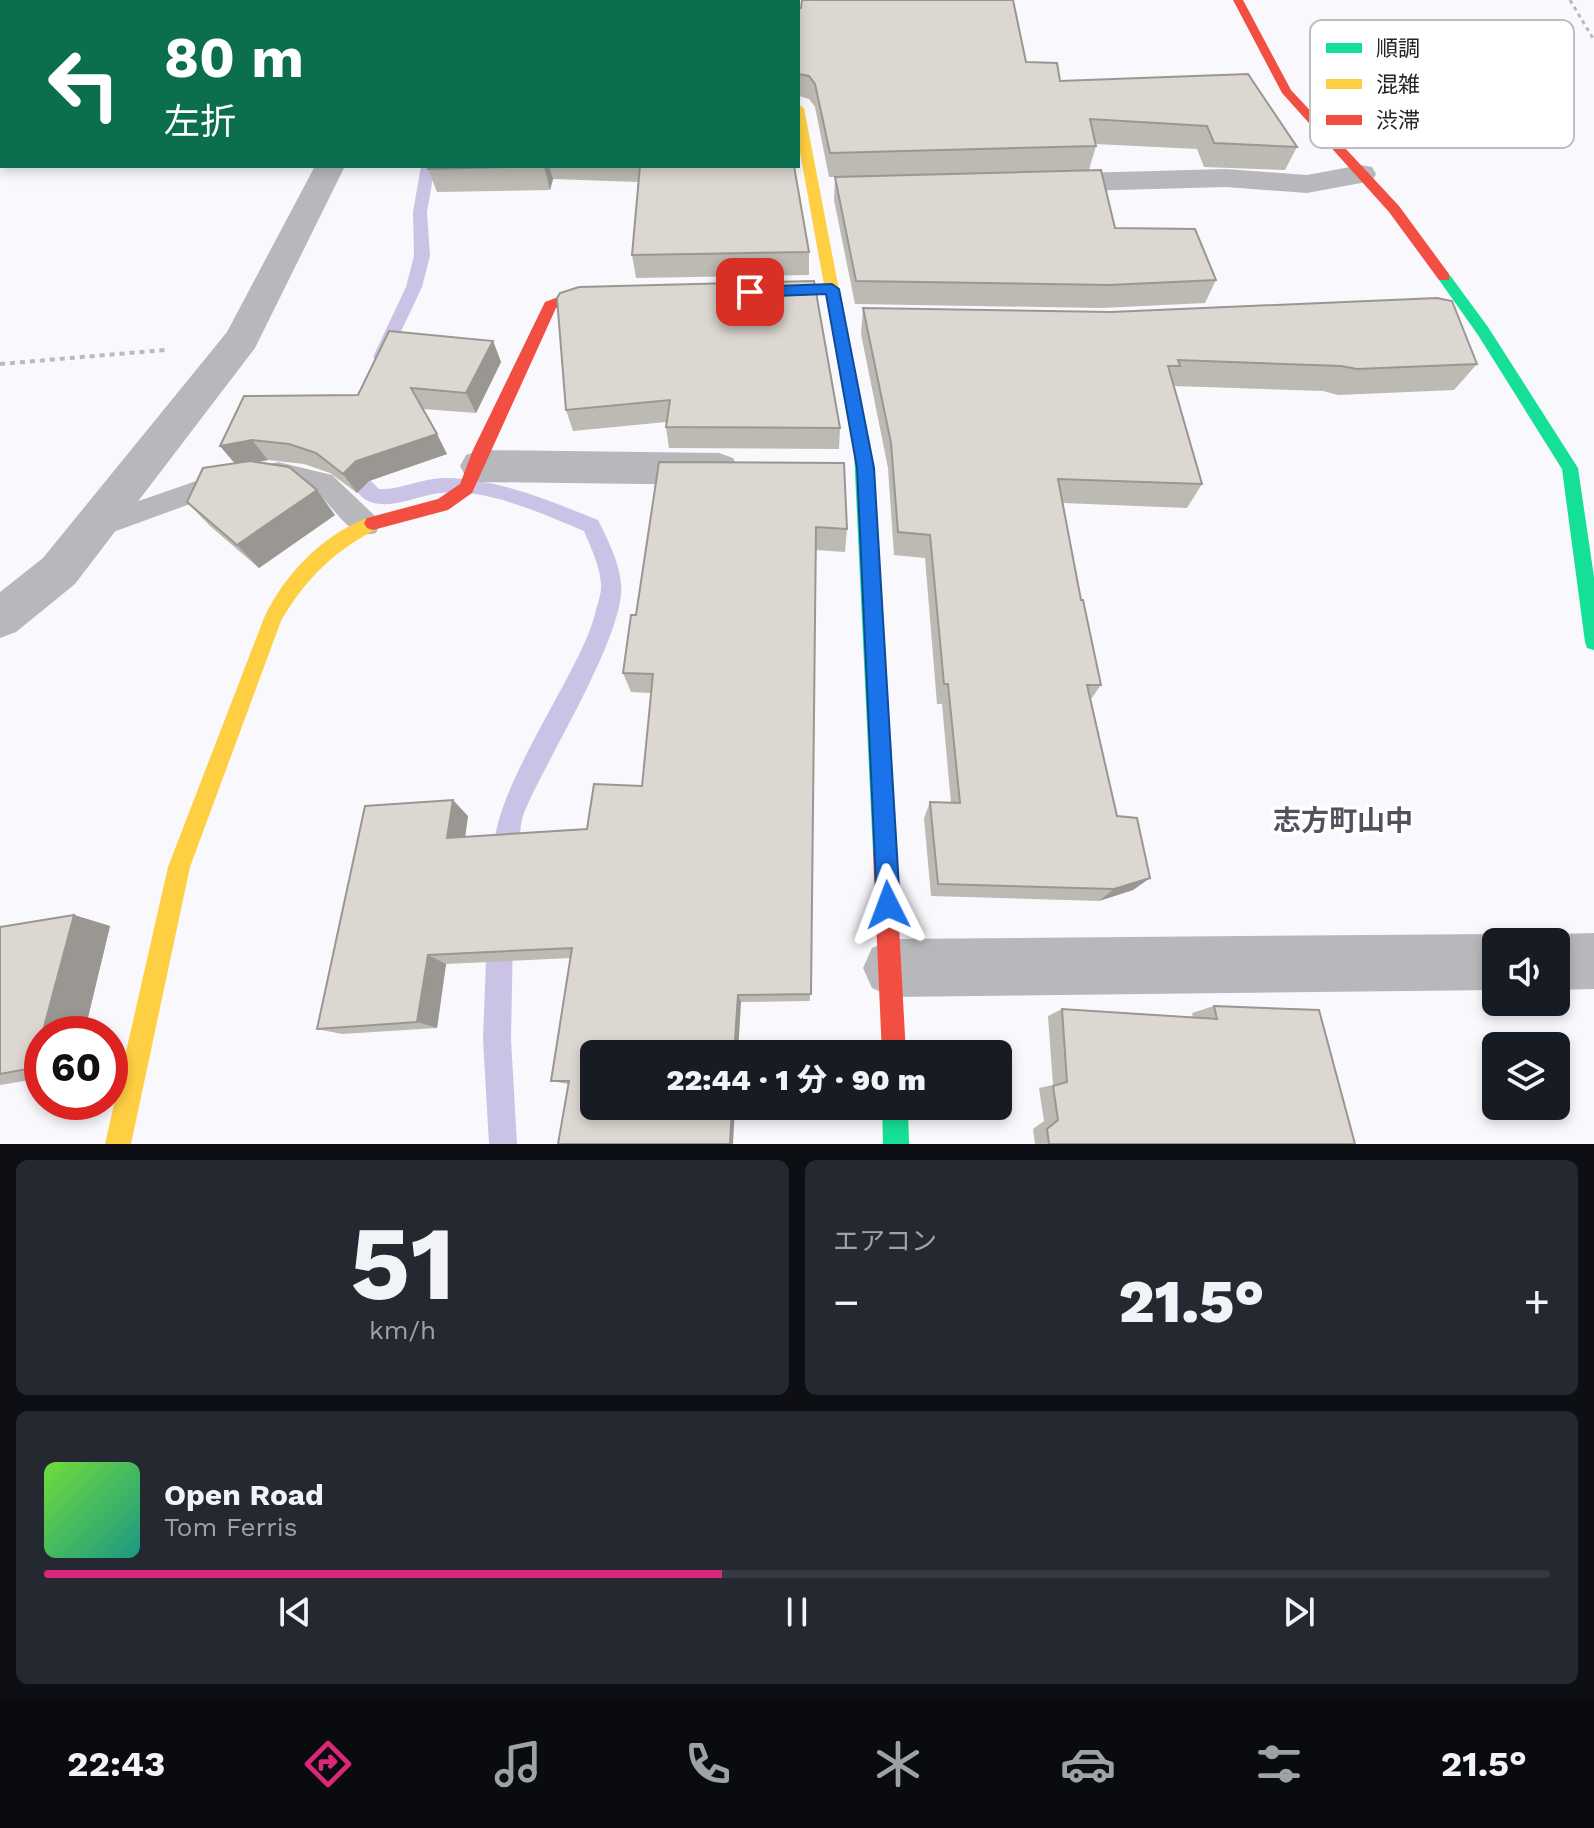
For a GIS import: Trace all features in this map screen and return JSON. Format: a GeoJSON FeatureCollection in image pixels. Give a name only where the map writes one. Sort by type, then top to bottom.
{"type":"FeatureCollection","features":[{"type":"Feature","properties":{"kind":"street"},"geometry":{"type":"LineString","coordinates":[[1238,0],[1286,91],[1310,118]]}},
{"type":"Feature","properties":{"kind":"street"},"geometry":{"type":"LineString","coordinates":[[800,113],[828,189],[892,968],[894,1040]]}},
{"type":"Feature","properties":{"kind":"street"},"geometry":{"type":"LineString","coordinates":[[1338,148],[1394,209],[1465,307],[1570,468],[1594,642]]}},
{"type":"Feature","properties":{"kind":"street"},"geometry":{"type":"LineString","coordinates":[[0,618],[59,571],[238,344],[329,168]]}},
{"type":"Feature","properties":{"kind":"street"},"geometry":{"type":"LineString","coordinates":[[1017,183],[1226,178],[1307,184],[1361,174]]}},
{"type":"Feature","properties":{"kind":"street"},"geometry":{"type":"LineString","coordinates":[[118,1144],[179,867],[273,618],[291,582],[318,554],[366,525],[456,502],[479,472],[481,450],[550,305],[559,299],[584,294],[632,294]]}},
{"type":"Feature","properties":{"kind":"street"},"geometry":{"type":"LineString","coordinates":[[1421,309],[1465,307]]}},
{"type":"Feature","properties":{"kind":"street"},"geometry":{"type":"LineString","coordinates":[[480,466],[759,470]]}},
{"type":"Feature","properties":{"kind":"street"},"geometry":{"type":"LineString","coordinates":[[1570,962],[1594,961]]}},
{"type":"Feature","properties":{"kind":"street"},"geometry":{"type":"LineString","coordinates":[[892,968],[1482,962]]}},
{"type":"Feature","properties":{"kind":"street"},"geometry":{"type":"LineString","coordinates":[[895,1120],[896,1144]]}},
{"type":"Feature","properties":{"kind":"lane"},"geometry":{"type":"LineString","coordinates":[[94,528],[220,482],[278,472],[323,482],[366,525]]}},
{"type":"Feature","properties":{"kind":"path"},"geometry":{"type":"LineString","coordinates":[[1570,0],[1594,40]]}},
{"type":"Feature","properties":{"kind":"path"},"geometry":{"type":"LineString","coordinates":[[0,364],[238,344]]}},
{"type":"Feature","properties":{"kind":"building"},"geometry":{"type":"Polygon","coordinates":[[[802,0],[1013,0],[1026,62],[1057,63],[1060,81],[1248,74],[1297,147],[1214,143],[1207,126],[1090,119],[1096,146],[830,153],[815,84],[809,76],[800,74],[802,0]]]}},
{"type":"Feature","properties":{"kind":"building"},"geometry":{"type":"Polygon","coordinates":[[[640,168],[794,168],[809,252],[632,255],[640,168]]]}},
{"type":"Feature","properties":{"kind":"building"},"geometry":{"type":"Polygon","coordinates":[[[1101,170],[1115,228],[1195,229],[1216,280],[1109,285],[856,281],[835,177],[1101,170]]]}},
{"type":"Feature","properties":{"kind":"building"},"geometry":{"type":"Polygon","coordinates":[[[814,281],[840,428],[666,427],[670,400],[566,410],[557,298],[560,293],[579,287],[814,281]]]}},
{"type":"Feature","properties":{"kind":"building"},"geometry":{"type":"Polygon","coordinates":[[[1437,298],[1452,301],[1477,364],[1357,369],[1178,360],[1180,366],[1168,366],[1202,484],[1058,479],[1101,685],[1087,685],[1117,816],[1137,818],[1150,878],[1114,889],[938,884],[930,802],[960,803],[948,684],[944,684],[930,535],[898,532],[891,443],[863,308],[1111,312],[1437,298]]]}},
{"type":"Feature","properties":{"kind":"building"},"geometry":{"type":"Polygon","coordinates":[[[389,331],[493,341],[466,393],[411,388],[437,434],[356,461],[343,474],[316,453],[289,444],[252,440],[220,446],[244,396],[358,395],[389,331]]]}},
{"type":"Feature","properties":{"kind":"building"},"geometry":{"type":"Polygon","coordinates":[[[250,461],[289,467],[317,490],[237,545],[187,502],[203,468],[250,461]]]}},
{"type":"Feature","properties":{"kind":"building"},"geometry":{"type":"Polygon","coordinates":[[[659,462],[844,463],[847,529],[816,527],[811,994],[738,995],[735,1040],[580,1040],[580,1120],[731,1120],[730,1144],[558,1144],[569,1081],[551,1081],[572,948],[428,955],[417,1022],[317,1029],[365,806],[453,800],[447,838],[587,829],[594,784],[642,786],[653,674],[623,673],[631,615],[636,615],[659,462]]]}},
{"type":"Feature","properties":{"kind":"building"},"geometry":{"type":"Polygon","coordinates":[[[74,915],[47,1016],[24,1016],[24,1070],[0,1074],[0,927],[74,915]]]}},
{"type":"Feature","properties":{"kind":"building"},"geometry":{"type":"Polygon","coordinates":[[[1214,1006],[1319,1010],[1355,1144],[1049,1144],[1047,1129],[1058,1120],[1053,1086],[1067,1082],[1062,1009],[1217,1019],[1214,1006]]]}},
{"type":"Feature","properties":{"kind":"waterway"},"geometry":{"type":"LineString","coordinates":[[381,357],[414,287],[422,256],[420,212],[428,168]]}},
{"type":"Feature","properties":{"kind":"waterway"},"geometry":{"type":"LineString","coordinates":[[355,462],[369,492],[378,496],[446,485],[502,494],[591,526],[603,552],[612,586],[600,638],[512,810],[506,859]]}},
{"type":"Feature","properties":{"kind":"waterway"},"geometry":{"type":"LineString","coordinates":[[500,935],[497,1039],[503,1144]]}},
{"type":"Feature","properties":{"kind":"traffic: fast"},"geometry":{"type":"LineString","coordinates":[[1444,277],[1483,331],[1570,468],[1594,642]]}},
{"type":"Feature","properties":{"kind":"traffic: fast"},"geometry":{"type":"LineString","coordinates":[[862,451],[884,853]]}},
{"type":"Feature","properties":{"kind":"traffic: fast"},"geometry":{"type":"LineString","coordinates":[[895,1120],[896,1144]]}},
{"type":"Feature","properties":{"kind":"traffic: slow"},"geometry":{"type":"LineString","coordinates":[[800,119],[862,451]]}},
{"type":"Feature","properties":{"kind":"traffic: slow"},"geometry":{"type":"LineString","coordinates":[[118,1144],[179,867],[273,618],[314,562],[341,540],[373,523]]}},
{"type":"Feature","properties":{"kind":"traffic: jam"},"geometry":{"type":"LineString","coordinates":[[1238,0],[1286,91],[1310,117]]}},
{"type":"Feature","properties":{"kind":"traffic: jam"},"geometry":{"type":"LineString","coordinates":[[1338,148],[1394,209],[1444,277]]}},
{"type":"Feature","properties":{"kind":"traffic: jam"},"geometry":{"type":"LineString","coordinates":[[373,523],[442,505],[466,488],[550,305],[574,296],[617,294]]}},
{"type":"Feature","properties":{"kind":"traffic: jam"},"geometry":{"type":"LineString","coordinates":[[884,853],[893,1040]]}},
{"type":"Feature","properties":{"kind":"district","name":"志方町山中"},"geometry":{"type":"Point","coordinates":[1343,820]}},
{"type":"Feature","properties":{"kind":"route"},"geometry":{"type":"LineString","coordinates":[[750,292],[832,289],[865,468],[888,905]]}}]}
